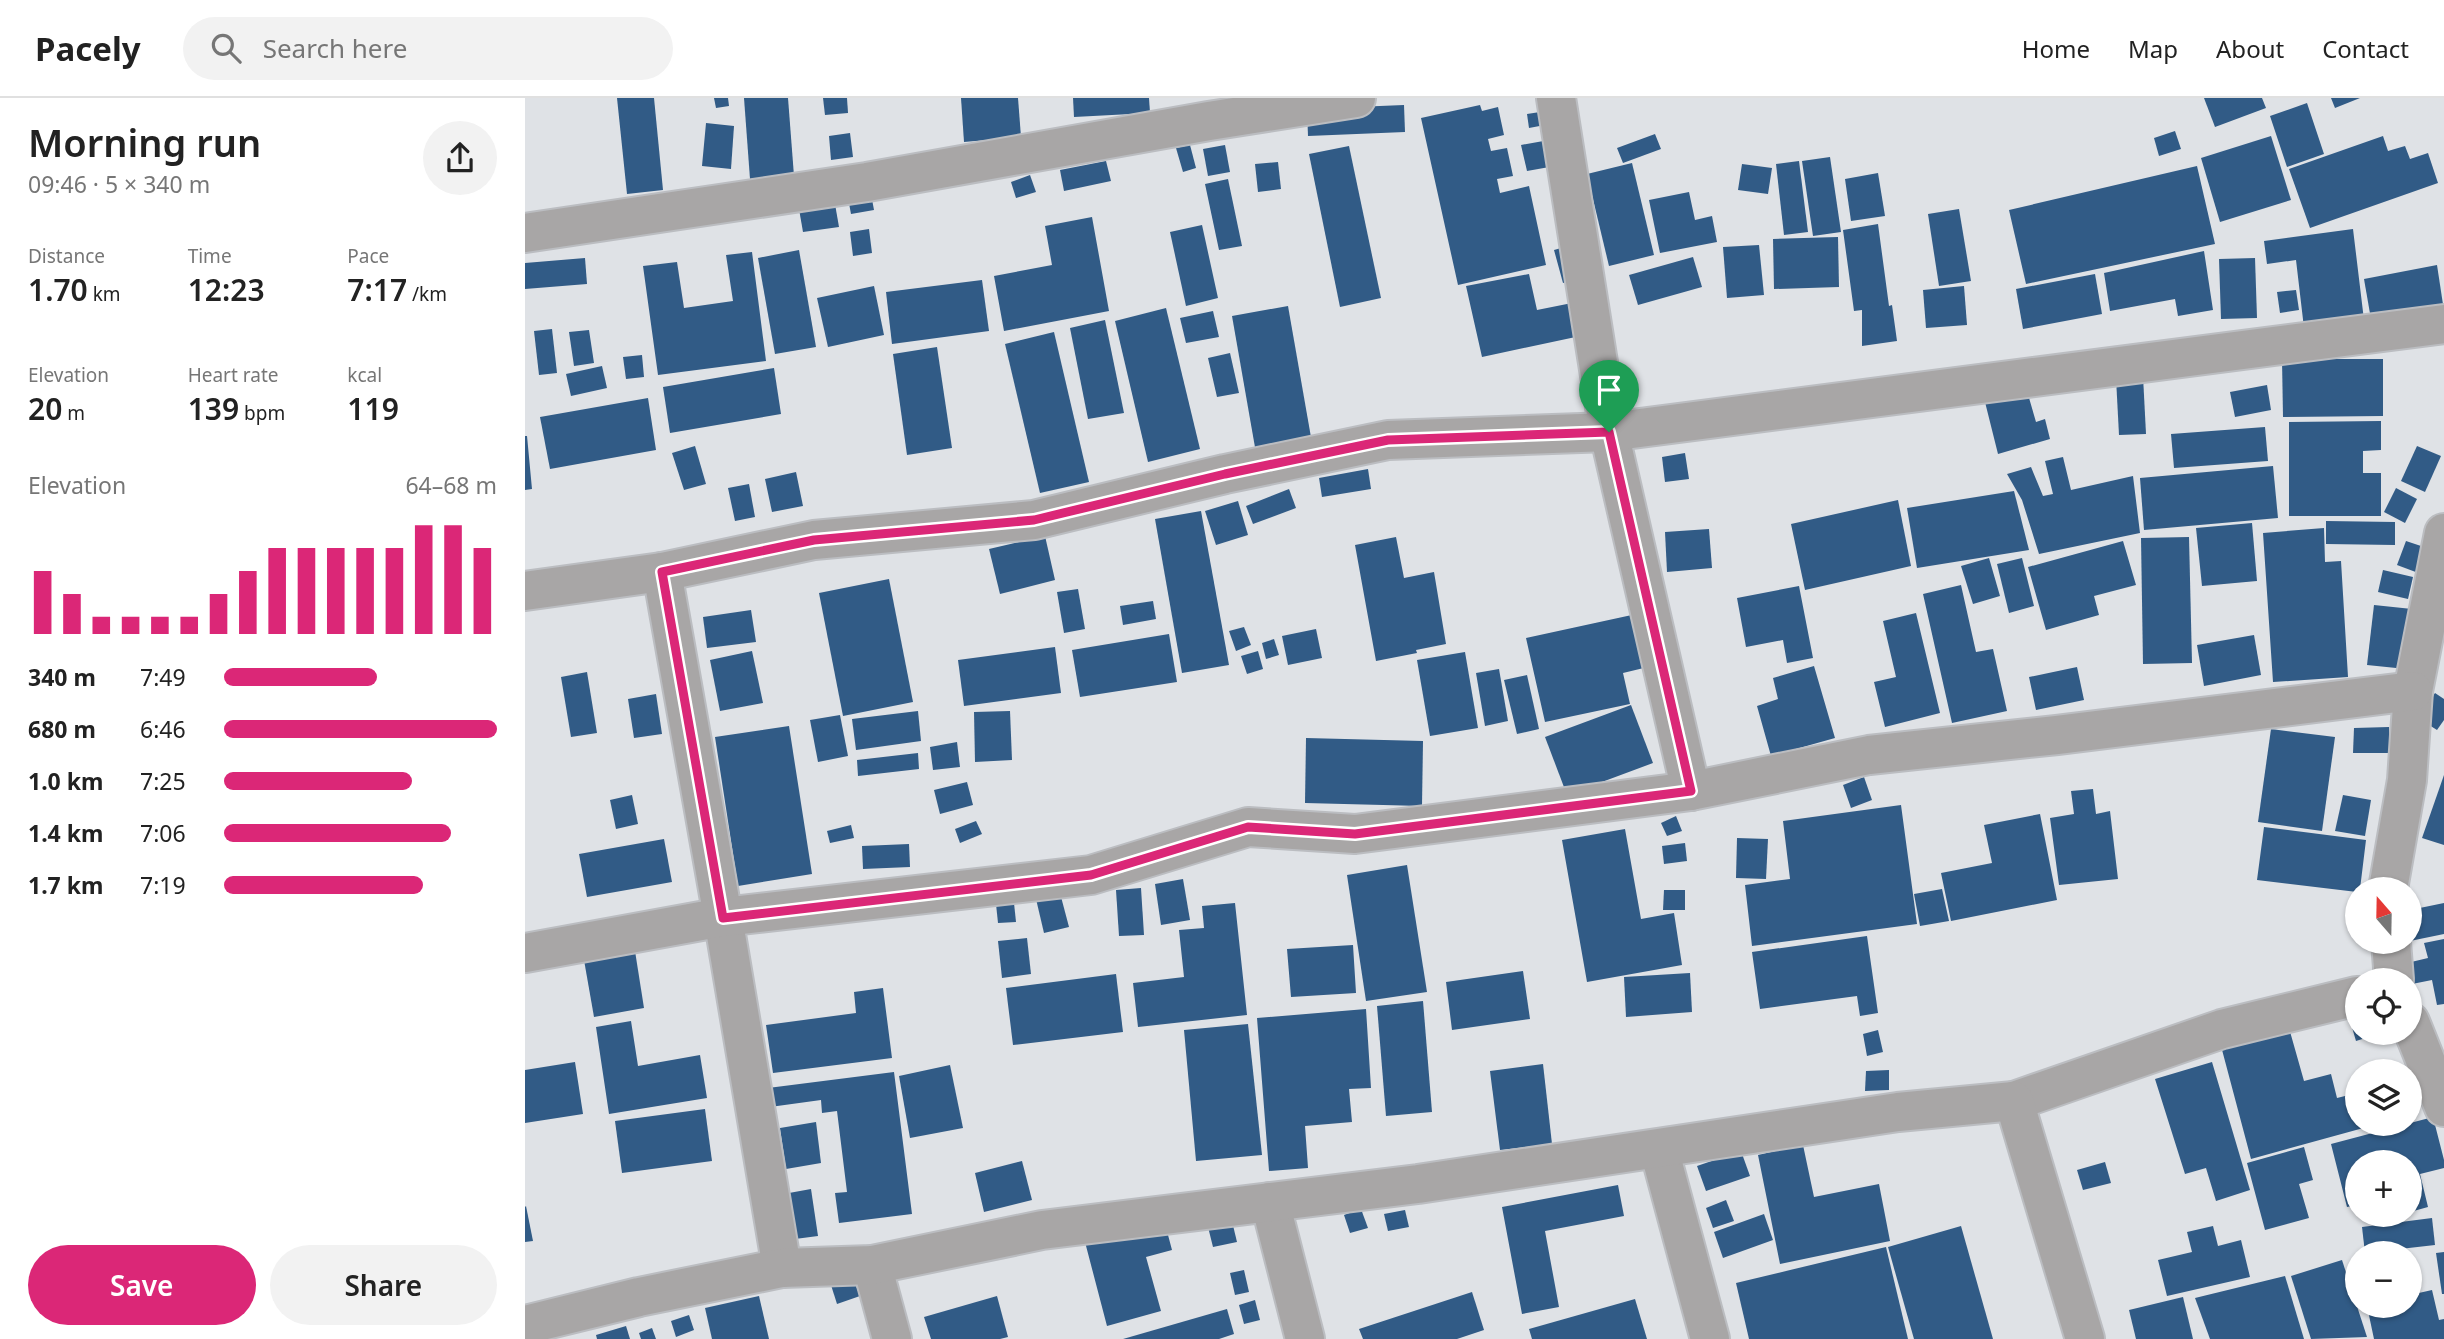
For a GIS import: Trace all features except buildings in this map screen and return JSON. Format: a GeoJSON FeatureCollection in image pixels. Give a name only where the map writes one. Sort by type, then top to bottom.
{"type":"FeatureCollection","features":[{"type":"Feature","properties":{"kind":"street"},"geometry":{"type":"LineString","coordinates":[[525,233],[867,182],[1209,121],[1356,98]]}},
{"type":"Feature","properties":{"kind":"street"},"geometry":{"type":"LineString","coordinates":[[1556,98],[1609,432],[1691,791]]}},
{"type":"Feature","properties":{"kind":"street"},"geometry":{"type":"LineString","coordinates":[[525,591],[662,572],[814,540],[1034,520],[1225,474],[1388,440],[1609,432],[2444,324]]}},
{"type":"Feature","properties":{"kind":"street"},"geometry":{"type":"LineString","coordinates":[[2390,877],[2407,780],[2413,691],[2444,533]]}},
{"type":"Feature","properties":{"kind":"street"},"geometry":{"type":"LineString","coordinates":[[662,572],[782,1268]]}},
{"type":"Feature","properties":{"kind":"street"},"geometry":{"type":"LineString","coordinates":[[525,953],[723,918],[1091,875],[1248,827],[1355,834],[1691,791],[1869,755],[2057,735],[2413,691]]}},
{"type":"Feature","properties":{"kind":"street"},"geometry":{"type":"LineString","coordinates":[[525,1325],[639,1297],[782,1268],[872,1265],[1042,1230],[1418,1184],[1659,1150],[1898,1112],[2014,1101],[2222,1029],[2345,999]]}},
{"type":"Feature","properties":{"kind":"street"},"geometry":{"type":"LineString","coordinates":[[2420,1045],[2440,1087]]}},
{"type":"Feature","properties":{"kind":"street"},"geometry":{"type":"LineString","coordinates":[[2014,1101],[2085,1339]]}},
{"type":"Feature","properties":{"kind":"street"},"geometry":{"type":"LineString","coordinates":[[1659,1150],[1710,1339]]}},
{"type":"Feature","properties":{"kind":"street"},"geometry":{"type":"LineString","coordinates":[[1270,1202],[1305,1339]]}},
{"type":"Feature","properties":{"kind":"street"},"geometry":{"type":"LineString","coordinates":[[872,1265],[892,1339]]}},
{"type":"Feature","properties":{"kind":"route"},"geometry":{"type":"LineString","coordinates":[[1609,432],[1691,791],[1355,834],[1248,827],[1091,875],[723,918],[662,572],[814,540],[1034,520],[1225,474],[1388,440],[1609,432]]}}]}
